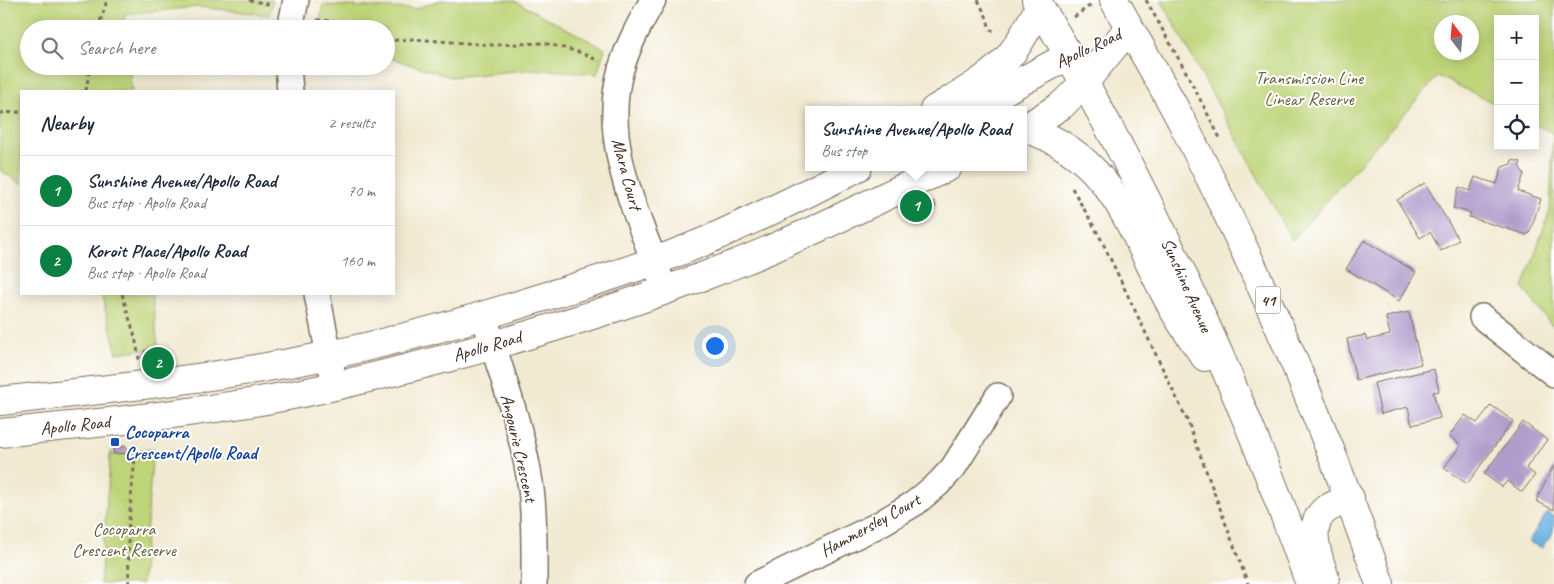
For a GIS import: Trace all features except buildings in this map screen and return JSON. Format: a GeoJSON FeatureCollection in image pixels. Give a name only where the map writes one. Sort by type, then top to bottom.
{"type":"FeatureCollection","features":[{"type":"Feature","properties":{"kind":"street"},"geometry":{"type":"LineString","coordinates":[[292,20],[296,0]]}},
{"type":"Feature","properties":{"kind":"street","name":"Mara Court"},"geometry":{"type":"LineString","coordinates":[[653,0],[631,40],[620,70],[615,99],[614,120],[616,145],[622,173],[665,291]]}},
{"type":"Feature","properties":{"kind":"street","name":"41"},"geometry":{"type":"LineString","coordinates":[[1114,0],[1183,124],[1260,282],[1298,368],[1350,498],[1380,584]]}},
{"type":"Feature","properties":{"kind":"street"},"geometry":{"type":"LineString","coordinates":[[940,106],[986,78],[1002,64],[1020,40],[1038,4]]}},
{"type":"Feature","properties":{"kind":"street","name":"Sunshine Avenue"},"geometry":{"type":"LineString","coordinates":[[1038,4],[1133,173],[1163,233],[1266,465],[1310,584]]}},
{"type":"Feature","properties":{"kind":"street","name":"Apollo Road"},"geometry":{"type":"LineString","coordinates":[[976,106],[1068,56],[1130,28]]}},
{"type":"Feature","properties":{"kind":"street","name":"Apollo Road"},"geometry":{"type":"LineString","coordinates":[[1027,126],[1062,105],[1083,84],[1130,28]]}},
{"type":"Feature","properties":{"kind":"street"},"geometry":{"type":"LineString","coordinates":[[289,75],[290,90]]}},
{"type":"Feature","properties":{"kind":"street"},"geometry":{"type":"LineString","coordinates":[[1027,129],[1047,136],[1068,148],[1083,160],[1104,183],[1126,214],[1172,307],[1245,417]]}},
{"type":"Feature","properties":{"kind":"street","name":"Apollo Road"},"geometry":{"type":"LineString","coordinates":[[0,401],[137,386],[236,372],[329,355],[484,315],[576,287],[708,240],[805,195],[850,171]]}},
{"type":"Feature","properties":{"kind":"street","name":"Apollo Road"},"geometry":{"type":"LineString","coordinates":[[0,433],[177,414],[242,404],[335,386],[493,345],[575,321],[665,291],[760,254],[939,171]]}},
{"type":"Feature","properties":{"kind":"street"},"geometry":{"type":"LineString","coordinates":[[317,295],[335,386]]}},
{"type":"Feature","properties":{"kind":"street","name":"Angourie Crescent"},"geometry":{"type":"LineString","coordinates":[[484,315],[517,427],[531,488],[534,523],[534,584]]}},
{"type":"Feature","properties":{"kind":"street"},"geometry":{"type":"LineString","coordinates":[[1482,316],[1554,374]]}},
{"type":"Feature","properties":{"kind":"street","name":"Hammersley Court"},"geometry":{"type":"LineString","coordinates":[[757,584],[878,525],[915,504],[953,468],[998,396]]}},
{"type":"Feature","properties":{"kind":"street"},"geometry":{"type":"LineString","coordinates":[[1327,584],[1317,552],[1315,541],[1316,528],[1319,518],[1324,511],[1350,498]]}},
{"type":"Feature","properties":{"kind":"path"},"geometry":{"type":"LineString","coordinates":[[101,20],[107,0]]}},
{"type":"Feature","properties":{"kind":"path"},"geometry":{"type":"LineString","coordinates":[[978,0],[987,18],[990,30]]}},
{"type":"Feature","properties":{"kind":"path"},"geometry":{"type":"LineString","coordinates":[[395,40],[413,39],[492,45],[544,43],[579,52],[620,70]]}},
{"type":"Feature","properties":{"kind":"path"},"geometry":{"type":"LineString","coordinates":[[86,90],[89,75]]}},
{"type":"Feature","properties":{"kind":"path"},"geometry":{"type":"LineString","coordinates":[[0,113],[20,112]]}},
{"type":"Feature","properties":{"kind":"path"},"geometry":{"type":"LineString","coordinates":[[1072,187],[1101,238],[1188,422],[1248,584]]}},
{"type":"Feature","properties":{"kind":"path"},"geometry":{"type":"LineString","coordinates":[[122,295],[140,358],[134,359],[137,386]]}},
{"type":"Feature","properties":{"kind":"path"},"geometry":{"type":"LineString","coordinates":[[129,584],[128,530],[136,446]]}},
{"type":"Feature","properties":{"kind":"green space"},"geometry":{"type":"Polygon","coordinates":[[[0,0],[273,0],[269,15],[199,7],[124,14],[125,20],[20,20],[20,75],[130,75],[132,90],[20,90],[20,183],[0,170],[0,0]]]}},
{"type":"Feature","properties":{"kind":"green space"},"geometry":{"type":"Polygon","coordinates":[[[440,0],[513,0],[605,49],[597,74],[536,69],[451,77],[395,60],[395,20],[320,20],[323,5],[415,9],[440,0]]]}},
{"type":"Feature","properties":{"kind":"green space","name":"Transmission Line Linear Reserve"},"geometry":{"type":"Polygon","coordinates":[[[1161,0],[1554,0],[1554,321],[1552,326],[1523,288],[1550,210],[1553,133],[1539,126],[1539,15],[1494,15],[1494,103],[1438,76],[1292,240],[1161,0]]]}},
{"type":"Feature","properties":{"kind":"green space"},"geometry":{"type":"Polygon","coordinates":[[[101,295],[152,295],[158,348],[117,353],[101,295]]]}},
{"type":"Feature","properties":{"kind":"green space","name":"Cocoparra Crescent Reserve"},"geometry":{"type":"Polygon","coordinates":[[[153,449],[142,584],[100,584],[110,452],[113,455],[128,454],[128,451],[153,449]]]}},
{"type":"Feature","properties":{"kind":"water"},"geometry":{"type":"Polygon","coordinates":[[[1547,513],[1554,517],[1554,528],[1552,535],[1545,542],[1543,548],[1528,542],[1547,513]]]}},
{"type":"Feature","properties":{"kind":"place","name":"Sunshine Avenue/Apollo Road"},"geometry":{"type":"Point","coordinates":[916,206]}},
{"type":"Feature","properties":{"kind":"place","name":"Koroit Place/Apollo Road"},"geometry":{"type":"Point","coordinates":[158,363]}},
{"type":"Feature","properties":{"kind":"place","name":"Cocoparra Crescent/Apollo Road"},"geometry":{"type":"Point","coordinates":[115,442]}}]}
